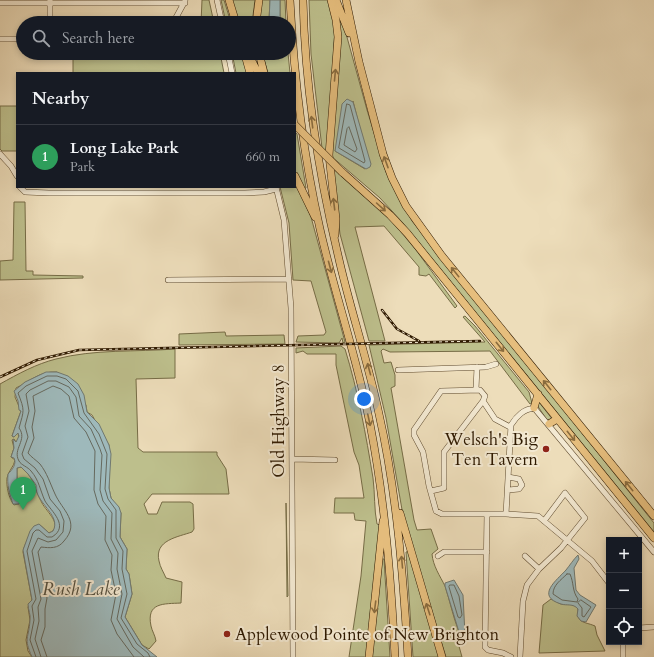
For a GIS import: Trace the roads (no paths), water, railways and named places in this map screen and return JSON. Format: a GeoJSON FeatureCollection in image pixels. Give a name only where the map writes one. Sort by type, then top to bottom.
{"type":"FeatureCollection","features":[{"type":"Feature","properties":{"kind":"highway"},"geometry":{"type":"LineString","coordinates":[[229,0],[234,16]]}},
{"type":"Feature","properties":{"kind":"highway"},"geometry":{"type":"LineString","coordinates":[[257,16],[258,0]]}},
{"type":"Feature","properties":{"kind":"highway"},"geometry":{"type":"LineString","coordinates":[[290,0],[291,16]]}},
{"type":"Feature","properties":{"kind":"highway"},"geometry":{"type":"LineString","coordinates":[[303,0],[307,78],[323,189],[335,243],[371,378],[390,470],[405,530],[442,657]]}},
{"type":"Feature","properties":{"kind":"highway"},"geometry":{"type":"LineString","coordinates":[[331,0],[338,37],[329,155],[336,219],[335,243]]}},
{"type":"Feature","properties":{"kind":"highway"},"geometry":{"type":"LineString","coordinates":[[336,0],[359,62]]}},
{"type":"Feature","properties":{"kind":"highway"},"geometry":{"type":"LineString","coordinates":[[346,0],[359,62],[387,166],[400,194],[415,219],[479,302],[654,516]]}},
{"type":"Feature","properties":{"kind":"highway"},"geometry":{"type":"LineString","coordinates":[[246,60],[250,72]]}},
{"type":"Feature","properties":{"kind":"highway"},"geometry":{"type":"LineString","coordinates":[[252,60],[258,72]]}},
{"type":"Feature","properties":{"kind":"highway"},"geometry":{"type":"LineString","coordinates":[[261,60],[264,72]]}},
{"type":"Feature","properties":{"kind":"highway"},"geometry":{"type":"LineString","coordinates":[[295,60],[296,72]]}},
{"type":"Feature","properties":{"kind":"highway"},"geometry":{"type":"LineString","coordinates":[[296,74],[298,98],[310,177],[320,229],[365,402],[377,463],[390,561],[395,657]]}},
{"type":"Feature","properties":{"kind":"highway"},"geometry":{"type":"LineString","coordinates":[[296,126],[342,172],[390,215],[438,270],[654,538]]}},
{"type":"Feature","properties":{"kind":"highway"},"geometry":{"type":"LineString","coordinates":[[296,178],[320,229]]}},
{"type":"Feature","properties":{"kind":"highway"},"geometry":{"type":"LineString","coordinates":[[534,408],[537,393]]}},
{"type":"Feature","properties":{"kind":"highway"},"geometry":{"type":"LineString","coordinates":[[549,424],[557,419]]}},
{"type":"Feature","properties":{"kind":"highway"},"geometry":{"type":"LineString","coordinates":[[390,470],[401,552],[408,657]]}},
{"type":"Feature","properties":{"kind":"highway"},"geometry":{"type":"LineString","coordinates":[[369,657],[384,513]]}},
{"type":"Feature","properties":{"kind":"highway"},"geometry":{"type":"LineString","coordinates":[[644,525],[654,541]]}},
{"type":"Feature","properties":{"kind":"street"},"geometry":{"type":"LineString","coordinates":[[217,0],[220,16]]}},
{"type":"Feature","properties":{"kind":"street"},"geometry":{"type":"LineString","coordinates":[[50,1],[50,16]]}},
{"type":"Feature","properties":{"kind":"street"},"geometry":{"type":"LineString","coordinates":[[0,2],[185,1],[177,16]]}},
{"type":"Feature","properties":{"kind":"street"},"geometry":{"type":"LineString","coordinates":[[0,39],[16,39]]}},
{"type":"Feature","properties":{"kind":"street"},"geometry":{"type":"LineString","coordinates":[[229,60],[232,72]]}},
{"type":"Feature","properties":{"kind":"street"},"geometry":{"type":"LineString","coordinates":[[0,154],[11,166],[16,174]]}},
{"type":"Feature","properties":{"kind":"street"},"geometry":{"type":"LineString","coordinates":[[21,189],[264,192],[276,188]]}},
{"type":"Feature","properties":{"kind":"street","name":"Old Highway 8"},"geometry":{"type":"LineString","coordinates":[[276,188],[284,220],[291,322],[293,657]]}},
{"type":"Feature","properties":{"kind":"street"},"geometry":{"type":"LineString","coordinates":[[168,280],[289,279]]}},
{"type":"Feature","properties":{"kind":"street"},"geometry":{"type":"LineString","coordinates":[[398,370],[477,368],[496,364]]}},
{"type":"Feature","properties":{"kind":"street"},"geometry":{"type":"LineString","coordinates":[[476,389],[477,368]]}},
{"type":"Feature","properties":{"kind":"street"},"geometry":{"type":"LineString","coordinates":[[510,427],[495,419],[484,401],[484,393],[480,390],[441,391],[414,430],[423,452],[436,510],[440,514],[535,515],[592,561],[606,579]]}},
{"type":"Feature","properties":{"kind":"street"},"geometry":{"type":"LineString","coordinates":[[431,491],[444,488],[444,452],[484,401]]}},
{"type":"Feature","properties":{"kind":"street"},"geometry":{"type":"LineString","coordinates":[[506,514],[510,427],[516,418],[527,409],[534,408],[538,410],[654,552]]}},
{"type":"Feature","properties":{"kind":"street"},"geometry":{"type":"LineString","coordinates":[[292,459],[335,460]]}},
{"type":"Feature","properties":{"kind":"street"},"geometry":{"type":"LineString","coordinates":[[508,477],[519,479],[522,485],[519,489],[508,490]]}},
{"type":"Feature","properties":{"kind":"street"},"geometry":{"type":"LineString","coordinates":[[520,657],[523,596],[527,585],[539,569],[554,556],[585,518],[565,493],[544,521]]}},
{"type":"Feature","properties":{"kind":"street"},"geometry":{"type":"LineString","coordinates":[[487,514],[485,647],[488,650],[511,657]]}},
{"type":"Feature","properties":{"kind":"street"},"geometry":{"type":"LineString","coordinates":[[438,556],[444,552],[486,552]]}},
{"type":"Feature","properties":{"kind":"street"},"geometry":{"type":"LineString","coordinates":[[525,556],[539,569]]}},
{"type":"Feature","properties":{"kind":"street"},"geometry":{"type":"LineString","coordinates":[[642,628],[654,627]]}},
{"type":"Feature","properties":{"kind":"street"},"geometry":{"type":"LineString","coordinates":[[623,645],[623,657]]}},
{"type":"Feature","properties":{"kind":"water"},"geometry":{"type":"Polygon","coordinates":[[[270,0],[280,0],[280,16],[269,16],[270,0]]]}},
{"type":"Feature","properties":{"kind":"water"},"geometry":{"type":"Polygon","coordinates":[[[347,99],[353,102],[371,164],[370,167],[366,169],[335,151],[342,104],[347,99]]]}},
{"type":"Feature","properties":{"kind":"water","name":"Rush Lake"},"geometry":{"type":"Polygon","coordinates":[[[46,372],[57,372],[68,376],[78,384],[84,395],[87,412],[99,424],[109,445],[111,454],[109,488],[111,498],[119,507],[121,513],[120,537],[127,549],[126,569],[129,574],[132,594],[125,617],[142,645],[157,657],[32,657],[29,650],[27,642],[30,618],[28,604],[32,600],[23,550],[30,531],[34,526],[39,524],[49,533],[53,531],[55,525],[54,519],[39,497],[36,485],[21,467],[17,468],[17,492],[21,501],[19,504],[13,504],[10,496],[8,474],[14,465],[15,460],[11,457],[14,448],[13,439],[16,442],[19,436],[18,433],[14,437],[12,436],[21,411],[19,410],[18,401],[14,391],[25,382],[46,372]]]}},
{"type":"Feature","properties":{"kind":"water"},"geometry":{"type":"Polygon","coordinates":[[[578,555],[579,559],[574,568],[576,590],[580,595],[596,605],[586,622],[581,621],[577,616],[578,609],[576,607],[553,601],[549,592],[550,588],[578,555]]]}},
{"type":"Feature","properties":{"kind":"water"},"geometry":{"type":"Polygon","coordinates":[[[454,580],[463,595],[465,635],[459,632],[445,586],[445,583],[454,580]]]}},
{"type":"Feature","properties":{"kind":"railway"},"geometry":{"type":"LineString","coordinates":[[382,310],[397,329],[419,341]]}},
{"type":"Feature","properties":{"kind":"railway"},"geometry":{"type":"LineString","coordinates":[[0,377],[37,360],[79,350],[480,341]]}},
{"type":"Feature","properties":{"kind":"place","name":"Welsch's Big Ten Tavern"},"geometry":{"type":"Point","coordinates":[546,449]}},
{"type":"Feature","properties":{"kind":"place","name":"Long Lake Park"},"geometry":{"type":"Point","coordinates":[23,510]}},
{"type":"Feature","properties":{"kind":"place","name":"Applewood Pointe of New Brighton"},"geometry":{"type":"Point","coordinates":[227,634]}}]}
